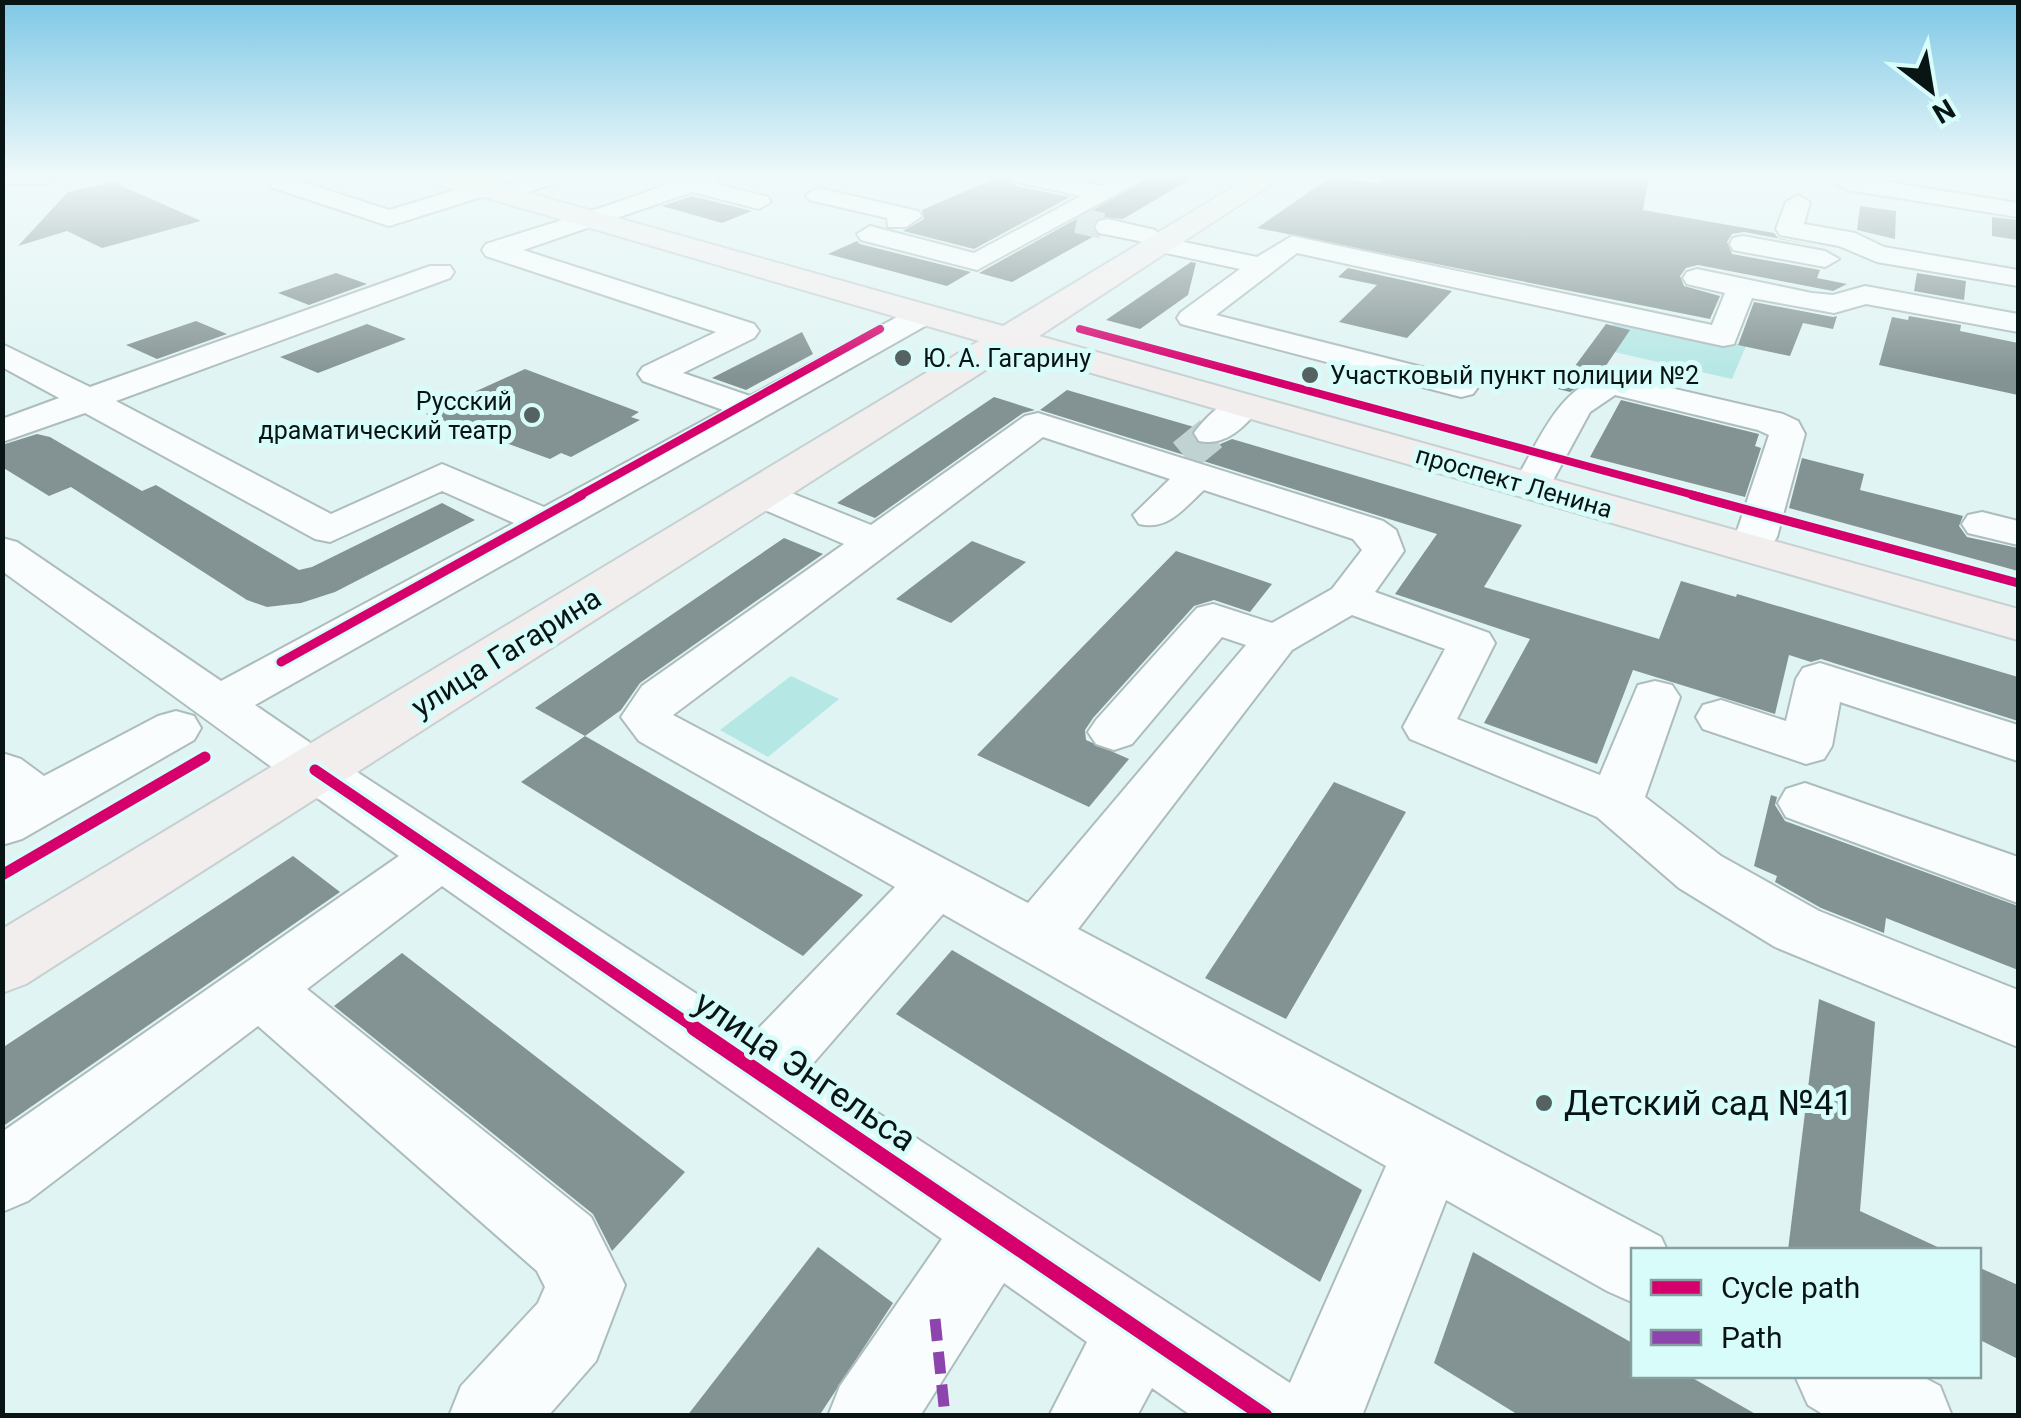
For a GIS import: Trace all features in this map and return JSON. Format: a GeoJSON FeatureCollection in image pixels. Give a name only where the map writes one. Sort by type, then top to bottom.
{"type":"FeatureCollection","features":[{"type":"Feature","properties":{"kind":"main road","name":"проспект Ленина"},"geometry":{"type":"LineString","coordinates":[[684,243],[2018,625]]}},
{"type":"Feature","properties":{"kind":"main road","name":"проспект Ленина"},"geometry":{"type":"LineString","coordinates":[[689,243],[2018,611]]}},
{"type":"Feature","properties":{"kind":"main road","name":"улица Гагарина"},"geometry":{"type":"LineString","coordinates":[[2,964],[303,762],[1149,243]]}},
{"type":"Feature","properties":{"kind":"main road","name":"улица Гагарина"},"geometry":{"type":"LineString","coordinates":[[2,930],[303,762],[760,494],[1003,332]]}},
{"type":"Feature","properties":{"kind":"street"},"geometry":{"type":"LineString","coordinates":[[517,243],[496,250],[743,331],[655,374],[752,409]]}},
{"type":"Feature","properties":{"kind":"street"},"geometry":{"type":"LineString","coordinates":[[905,243],[977,262],[1016,243]]}},
{"type":"Feature","properties":{"kind":"street"},"geometry":{"type":"LineString","coordinates":[[1167,243],[1262,266]]}},
{"type":"Feature","properties":{"kind":"street"},"geometry":{"type":"LineString","coordinates":[[1850,243],[1873,260],[2018,278]]}},
{"type":"Feature","properties":{"kind":"street"},"geometry":{"type":"LineString","coordinates":[[1461,387],[1192,318],[1292,244],[1723,336],[1745,263]]}},
{"type":"Feature","properties":{"kind":"street"},"geometry":{"type":"LineString","coordinates":[[2,430],[440,272],[403,259]]}},
{"type":"Feature","properties":{"kind":"street"},"geometry":{"type":"LineString","coordinates":[[1697,278],[1745,263],[1862,279],[1873,260]]}},
{"type":"Feature","properties":{"kind":"street"},"geometry":{"type":"LineString","coordinates":[[1745,263],[1834,304],[1864,295],[2018,324]]}},
{"type":"Feature","properties":{"kind":"street"},"geometry":{"type":"LineString","coordinates":[[15,799],[197,716],[924,315]]}},
{"type":"Feature","properties":{"kind":"street"},"geometry":{"type":"LineString","coordinates":[[5,358],[330,530],[442,476],[546,523]]}},
{"type":"Feature","properties":{"kind":"street"},"geometry":{"type":"LineString","coordinates":[[1536,476],[1576,406],[1610,384],[1770,422],[1785,429],[1786,434],[1756,537]]}},
{"type":"Feature","properties":{"kind":"street"},"geometry":{"type":"LineString","coordinates":[[1153,515],[1192,457],[1244,405]]}},
{"type":"Feature","properties":{"kind":"street"},"geometry":{"type":"LineString","coordinates":[[1036,937],[1276,640],[1348,598],[1382,551],[1381,539],[1368,530],[1192,457],[1038,424],[659,698],[646,716],[656,729],[1428,1152],[1631,1262]]}},
{"type":"Feature","properties":{"kind":"street"},"geometry":{"type":"LineString","coordinates":[[760,494],[876,542]]}},
{"type":"Feature","properties":{"kind":"street","name":"улица Энгельса"},"geometry":{"type":"LineString","coordinates":[[2,552],[197,716],[303,762],[1264,1416]]}},
{"type":"Feature","properties":{"kind":"street"},"geometry":{"type":"LineString","coordinates":[[1348,598],[1472,642],[1428,727],[1616,804],[1700,872],[1797,929],[2018,1019]]}},
{"type":"Feature","properties":{"kind":"street"},"geometry":{"type":"LineString","coordinates":[[1114,732],[1213,618],[1276,640]]}},
{"type":"Feature","properties":{"kind":"street"},"geometry":{"type":"LineString","coordinates":[[1721,717],[1806,746],[1820,679],[2018,743]]}},
{"type":"Feature","properties":{"kind":"street"},"geometry":{"type":"LineString","coordinates":[[1616,804],[1655,697]]}},
{"type":"Feature","properties":{"kind":"street"},"geometry":{"type":"LineString","coordinates":[[1806,803],[2018,880]]}},
{"type":"Feature","properties":{"kind":"street"},"geometry":{"type":"LineString","coordinates":[[2,1176],[440,857]]}},
{"type":"Feature","properties":{"kind":"street"},"geometry":{"type":"LineString","coordinates":[[760,1074],[936,882]]}},
{"type":"Feature","properties":{"kind":"street"},"geometry":{"type":"LineString","coordinates":[[261,989],[564,1244],[586,1285],[567,1332],[490,1416]]}},
{"type":"Feature","properties":{"kind":"street"},"geometry":{"type":"LineString","coordinates":[[1319,1416],[1428,1152]]}},
{"type":"Feature","properties":{"kind":"street"},"geometry":{"type":"LineString","coordinates":[[870,1416],[993,1231]]}},
{"type":"Feature","properties":{"kind":"street"},"geometry":{"type":"LineString","coordinates":[[1091,1416],[1139,1330]]}},
{"type":"Feature","properties":{"kind":"street"},"geometry":{"type":"LineString","coordinates":[[1841,1378],[1910,1416]]}},
{"type":"Feature","properties":{"kind":"shaded area"},"geometry":{"type":"Polygon","coordinates":[[[1617,318],[1746,346],[1732,379],[1597,348],[1617,318]]]}},
{"type":"Feature","properties":{"kind":"shaded area"},"geometry":{"type":"Polygon","coordinates":[[[791,676],[839,699],[768,757],[720,730],[791,676]]]}},
{"type":"Feature","properties":{"kind":"building"},"geometry":{"type":"Polygon","coordinates":[[[92,243],[120,243],[102,248],[92,243]]]}},
{"type":"Feature","properties":{"kind":"building"},"geometry":{"type":"Polygon","coordinates":[[[859,243],[971,272],[947,286],[828,254],[859,243]]]}},
{"type":"Feature","properties":{"kind":"building"},"geometry":{"type":"Polygon","coordinates":[[[951,243],[985,243],[974,249],[951,243]]]}},
{"type":"Feature","properties":{"kind":"building"},"geometry":{"type":"Polygon","coordinates":[[[1033,243],[1081,243],[1012,282],[979,273],[1033,243]]]}},
{"type":"Feature","properties":{"kind":"building"},"geometry":{"type":"Polygon","coordinates":[[[1333,243],[1727,243],[1732,254],[1820,270],[1817,278],[1847,284],[1833,291],[1698,265],[1686,268],[1680,276],[1684,286],[1720,296],[1710,319],[1333,243]]]}},
{"type":"Feature","properties":{"kind":"building"},"geometry":{"type":"Polygon","coordinates":[[[1191,262],[1196,263],[1188,295],[1140,329],[1106,320],[1191,262]]]}},
{"type":"Feature","properties":{"kind":"building"},"geometry":{"type":"Polygon","coordinates":[[[1348,268],[1452,291],[1407,338],[1339,322],[1377,285],[1338,277],[1348,268]]]}},
{"type":"Feature","properties":{"kind":"building"},"geometry":{"type":"Polygon","coordinates":[[[336,273],[367,284],[309,305],[278,293],[336,273]]]}},
{"type":"Feature","properties":{"kind":"building"},"geometry":{"type":"Polygon","coordinates":[[[1917,273],[1966,281],[1964,300],[1914,291],[1917,273]]]}},
{"type":"Feature","properties":{"kind":"building"},"geometry":{"type":"Polygon","coordinates":[[[1754,302],[1837,316],[1833,329],[1803,323],[1790,356],[1738,345],[1754,302]]]}},
{"type":"Feature","properties":{"kind":"building"},"geometry":{"type":"Polygon","coordinates":[[[1909,316],[1961,325],[1960,331],[2018,343],[2018,395],[1879,365],[1892,317],[1908,320],[1909,316]]]}},
{"type":"Feature","properties":{"kind":"building"},"geometry":{"type":"Polygon","coordinates":[[[196,321],[227,334],[157,359],[126,345],[196,321]]]}},
{"type":"Feature","properties":{"kind":"building"},"geometry":{"type":"Polygon","coordinates":[[[367,324],[406,339],[318,373],[280,357],[367,324]]]}},
{"type":"Feature","properties":{"kind":"building"},"geometry":{"type":"Polygon","coordinates":[[[1606,324],[1630,330],[1601,373],[1570,392],[1558,389],[1606,324]]]}},
{"type":"Feature","properties":{"kind":"building"},"geometry":{"type":"Polygon","coordinates":[[[802,332],[813,354],[746,390],[712,378],[802,332]]]}},
{"type":"Feature","properties":{"kind":"building","name":"Русский драматический театр"},"geometry":{"type":"Polygon","coordinates":[[[525,369],[639,412],[631,417],[640,420],[571,457],[561,453],[550,459],[426,414],[525,369]]]}},
{"type":"Feature","properties":{"kind":"building"},"geometry":{"type":"Polygon","coordinates":[[[1067,390],[1194,427],[1191,435],[1199,445],[1218,445],[1232,439],[1522,525],[1484,587],[1659,639],[1681,581],[1736,597],[1737,594],[2018,677],[2018,721],[1821,659],[1811,662],[1789,655],[1775,714],[1633,670],[1597,764],[1484,723],[1530,639],[1395,594],[1437,534],[1040,410],[1067,390]]]}},
{"type":"Feature","properties":{"kind":"building"},"geometry":{"type":"Polygon","coordinates":[[[994,397],[1035,410],[1023,413],[875,518],[837,503],[994,397]]]}},
{"type":"Feature","properties":{"kind":"building"},"geometry":{"type":"Polygon","coordinates":[[[1621,400],[1759,434],[1755,446],[1761,448],[1745,497],[1590,457],[1621,400]]]}},
{"type":"Feature","properties":{"kind":"building"},"geometry":{"type":"Polygon","coordinates":[[[37,434],[50,437],[142,491],[156,485],[299,570],[442,503],[475,520],[335,592],[301,603],[267,607],[247,600],[71,487],[49,496],[2,467],[2,445],[37,434]]]}},
{"type":"Feature","properties":{"kind":"building"},"geometry":{"type":"Polygon","coordinates":[[[1802,458],[1864,474],[1860,490],[1963,516],[1959,526],[1967,537],[2018,548],[2018,571],[1789,508],[1802,458]]]}},
{"type":"Feature","properties":{"kind":"building"},"geometry":{"type":"Polygon","coordinates":[[[784,538],[823,554],[640,683],[621,710],[585,736],[535,708],[784,538]]]}},
{"type":"Feature","properties":{"kind":"building"},"geometry":{"type":"Polygon","coordinates":[[[972,541],[1026,562],[951,623],[896,599],[972,541]]]}},
{"type":"Feature","properties":{"kind":"building"},"geometry":{"type":"Polygon","coordinates":[[[1176,551],[1272,584],[1250,612],[1214,600],[1194,606],[1093,718],[1085,730],[1086,740],[1129,759],[1089,807],[977,755],[1176,551]]]}},
{"type":"Feature","properties":{"kind":"building"},"geometry":{"type":"Polygon","coordinates":[[[585,736],[863,895],[803,956],[521,782],[585,736]]]}},
{"type":"Feature","properties":{"kind":"building"},"geometry":{"type":"Polygon","coordinates":[[[1334,782],[1406,812],[1286,1019],[1205,978],[1334,782]]]}},
{"type":"Feature","properties":{"kind":"building"},"geometry":{"type":"Polygon","coordinates":[[[1771,795],[1777,797],[1775,805],[1785,821],[2018,906],[2018,970],[1886,918],[1884,933],[1821,908],[1775,882],[1777,876],[1754,866],[1771,795]]]}},
{"type":"Feature","properties":{"kind":"building"},"geometry":{"type":"Polygon","coordinates":[[[293,856],[340,892],[2,1127],[2,1048],[293,856]]]}},
{"type":"Feature","properties":{"kind":"building"},"geometry":{"type":"Polygon","coordinates":[[[952,950],[1362,1190],[1320,1282],[896,1014],[952,950]]]}},
{"type":"Feature","properties":{"kind":"building"},"geometry":{"type":"Polygon","coordinates":[[[402,953],[685,1172],[612,1251],[593,1214],[334,1006],[402,953]]]}},
{"type":"Feature","properties":{"kind":"building"},"geometry":{"type":"Polygon","coordinates":[[[1819,999],[1875,1022],[1860,1211],[1940,1248],[1788,1248],[1819,999]]]}},
{"type":"Feature","properties":{"kind":"building"},"geometry":{"type":"Polygon","coordinates":[[[818,1247],[893,1303],[819,1416],[687,1416],[818,1247]]]}},
{"type":"Feature","properties":{"kind":"building"},"geometry":{"type":"Polygon","coordinates":[[[1473,1252],[1631,1342],[1631,1378],[1692,1378],[1759,1416],[1520,1416],[1434,1363],[1473,1252]]]}},
{"type":"Feature","properties":{"kind":"building"},"geometry":{"type":"Polygon","coordinates":[[[1981,1268],[2018,1285],[2018,1359],[1981,1340],[1981,1268]]]}},
{"type":"Feature","properties":{"kind":"tunnel"},"geometry":{"type":"LineString","coordinates":[[1184,456],[1212,433]]}},
{"type":"Feature","properties":{"kind":"marked path"},"geometry":{"type":"LineString","coordinates":[[935,1319],[945,1416]]}},
{"type":"Feature","properties":{"kind":"cycle path"},"geometry":{"type":"LineString","coordinates":[[281,662],[880,329]]}},
{"type":"Feature","properties":{"kind":"cycle path"},"geometry":{"type":"LineString","coordinates":[[1080,329],[2018,583]]}},
{"type":"Feature","properties":{"kind":"cycle path"},"geometry":{"type":"LineString","coordinates":[[2,875],[205,757]]}},
{"type":"Feature","properties":{"kind":"cycle path"},"geometry":{"type":"LineString","coordinates":[[315,770],[1265,1416]]}},
{"type":"Feature","properties":{"kind":"place","name":"Ю. А. Гагарину"},"geometry":{"type":"Point","coordinates":[903,358]}},
{"type":"Feature","properties":{"kind":"place","name":"Участковый пункт полиции №2"},"geometry":{"type":"Point","coordinates":[1310,375]}},
{"type":"Feature","properties":{"kind":"place","name":"Русский драматический театр"},"geometry":{"type":"Point","coordinates":[532,415]}},
{"type":"Feature","properties":{"kind":"place","name":"Детский сад №41"},"geometry":{"type":"Point","coordinates":[1544,1103]}}]}
